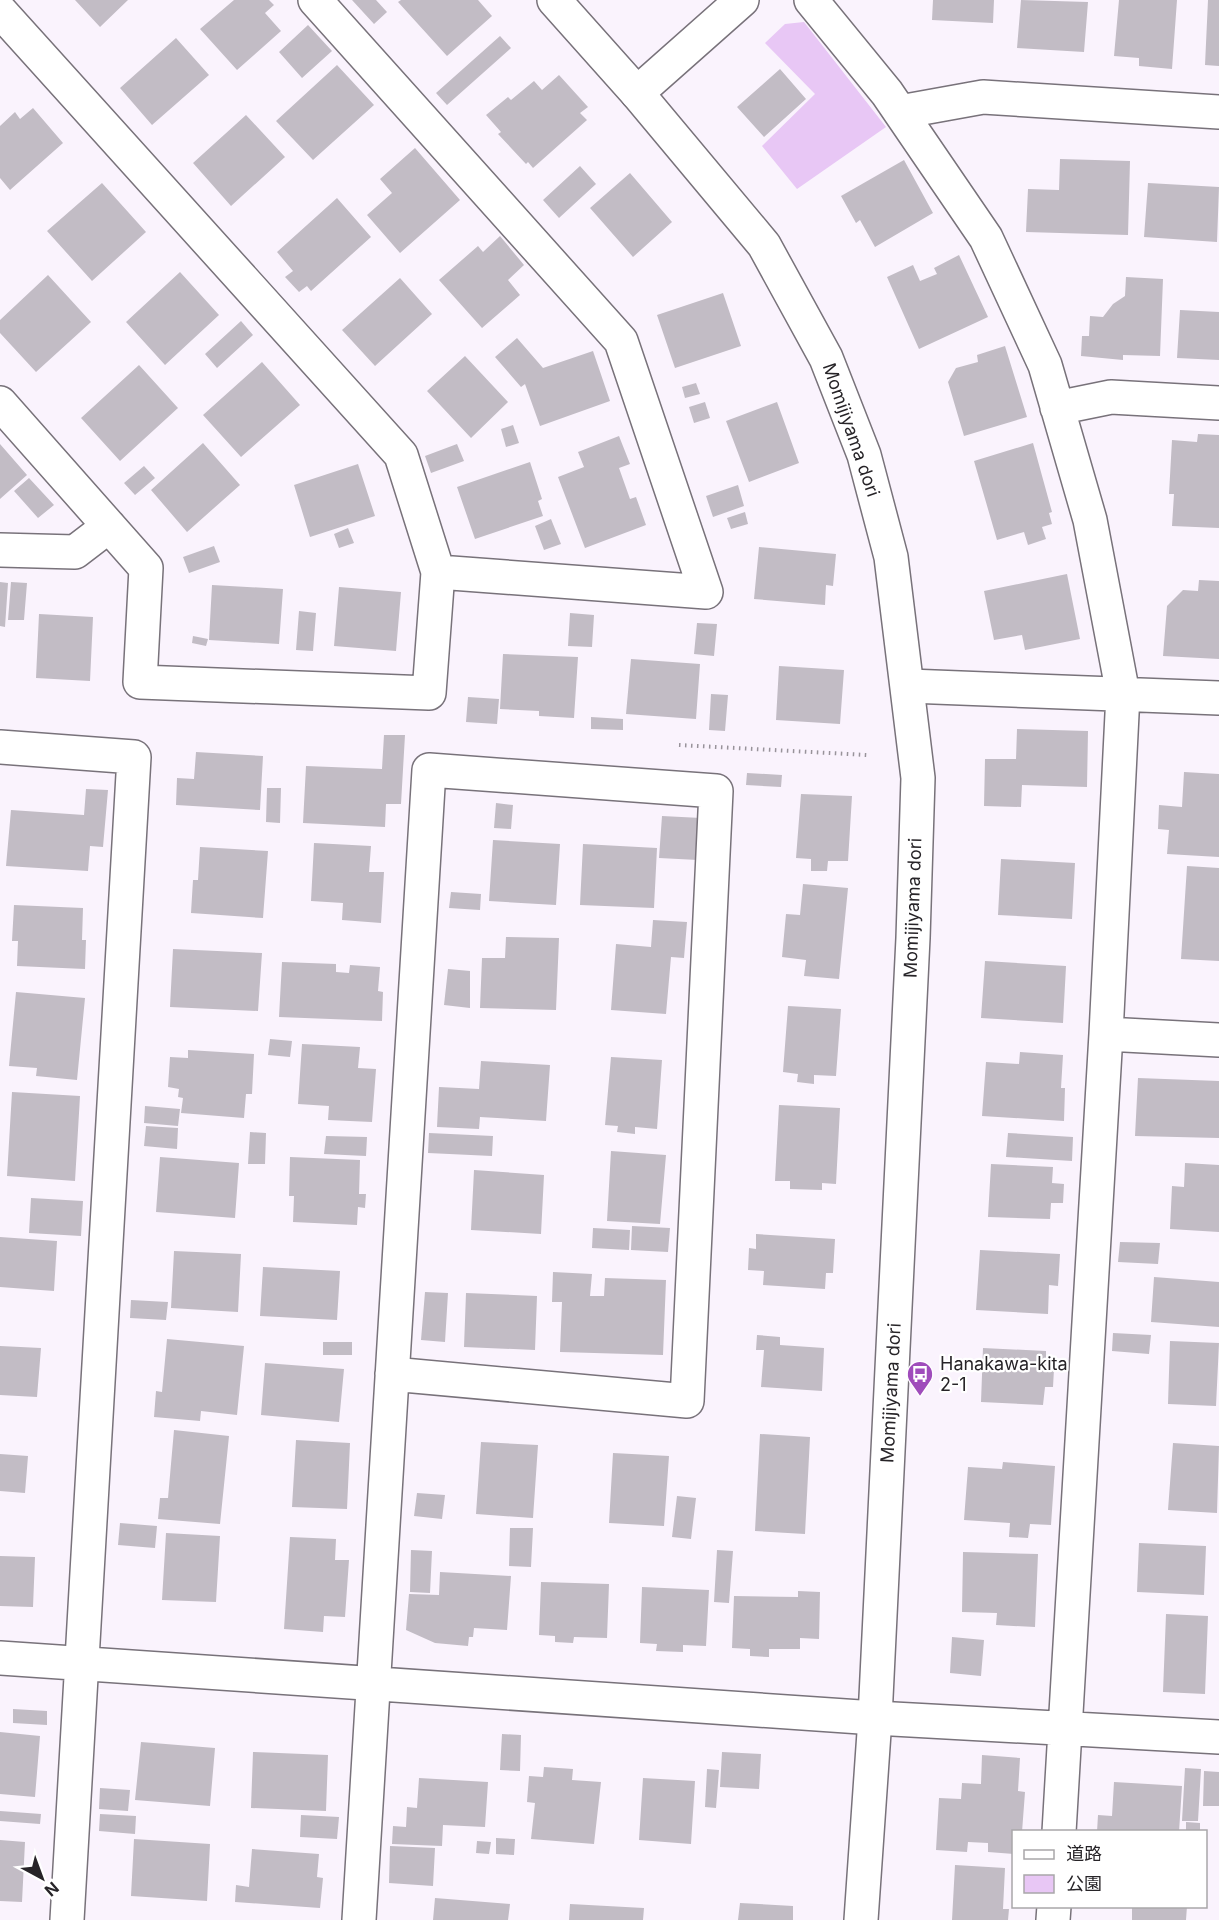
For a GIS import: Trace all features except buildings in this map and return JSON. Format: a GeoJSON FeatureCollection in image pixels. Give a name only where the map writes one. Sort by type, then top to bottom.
{"type":"FeatureCollection","features":[{"type":"Feature","properties":{"kind":"street"},"geometry":{"type":"LineString","coordinates":[[315,0],[621,341],[706,592],[438,572]]}},
{"type":"Feature","properties":{"kind":"street","name":"Momijiyama dori"},"geometry":{"type":"LineString","coordinates":[[554,0],[637,93],[764,245],[826,358],[864,455],[891,557],[909,686],[918,778],[913,938],[875,1718],[861,1920]]}},
{"type":"Feature","properties":{"kind":"street"},"geometry":{"type":"LineString","coordinates":[[637,93],[742,0]]}},
{"type":"Feature","properties":{"kind":"street"},"geometry":{"type":"LineString","coordinates":[[811,0],[900,112],[986,238],[1045,365],[1089,520],[1123,694],[1106,1034],[1059,1830]]}},
{"type":"Feature","properties":{"kind":"street"},"geometry":{"type":"LineString","coordinates":[[0,11],[401,455],[438,572],[429,693],[140,682],[146,568],[0,403]]}},
{"type":"Feature","properties":{"kind":"street"},"geometry":{"type":"LineString","coordinates":[[900,112],[983,97],[1219,112]]}},
{"type":"Feature","properties":{"kind":"street"},"geometry":{"type":"LineString","coordinates":[[1057,408],[1111,397],[1219,404]]}},
{"type":"Feature","properties":{"kind":"street"},"geometry":{"type":"LineString","coordinates":[[0,550],[75,552],[109,526]]}},
{"type":"Feature","properties":{"kind":"street"},"geometry":{"type":"LineString","coordinates":[[909,686],[1219,698]]}},
{"type":"Feature","properties":{"kind":"street"},"geometry":{"type":"LineString","coordinates":[[0,747],[134,757],[79,1664],[67,1920]]}},
{"type":"Feature","properties":{"kind":"street"},"geometry":{"type":"LineString","coordinates":[[359,1920],[373,1684],[429,770],[716,791],[687,1401],[392,1374]]}},
{"type":"Feature","properties":{"kind":"street"},"geometry":{"type":"LineString","coordinates":[[1106,1034],[1219,1040]]}},
{"type":"Feature","properties":{"kind":"street"},"geometry":{"type":"LineString","coordinates":[[0,1658],[875,1718],[1219,1737]]}},
{"type":"Feature","properties":{"kind":"green space"},"geometry":{"type":"Polygon","coordinates":[[[804,22],[886,127],[797,189],[762,146],[815,94],[765,43],[785,24],[804,22]]]}},
{"type":"Feature","properties":{"kind":"place","name":"Hanakawa-kita 2-1"},"geometry":{"type":"Point","coordinates":[920,1397]}}]}
